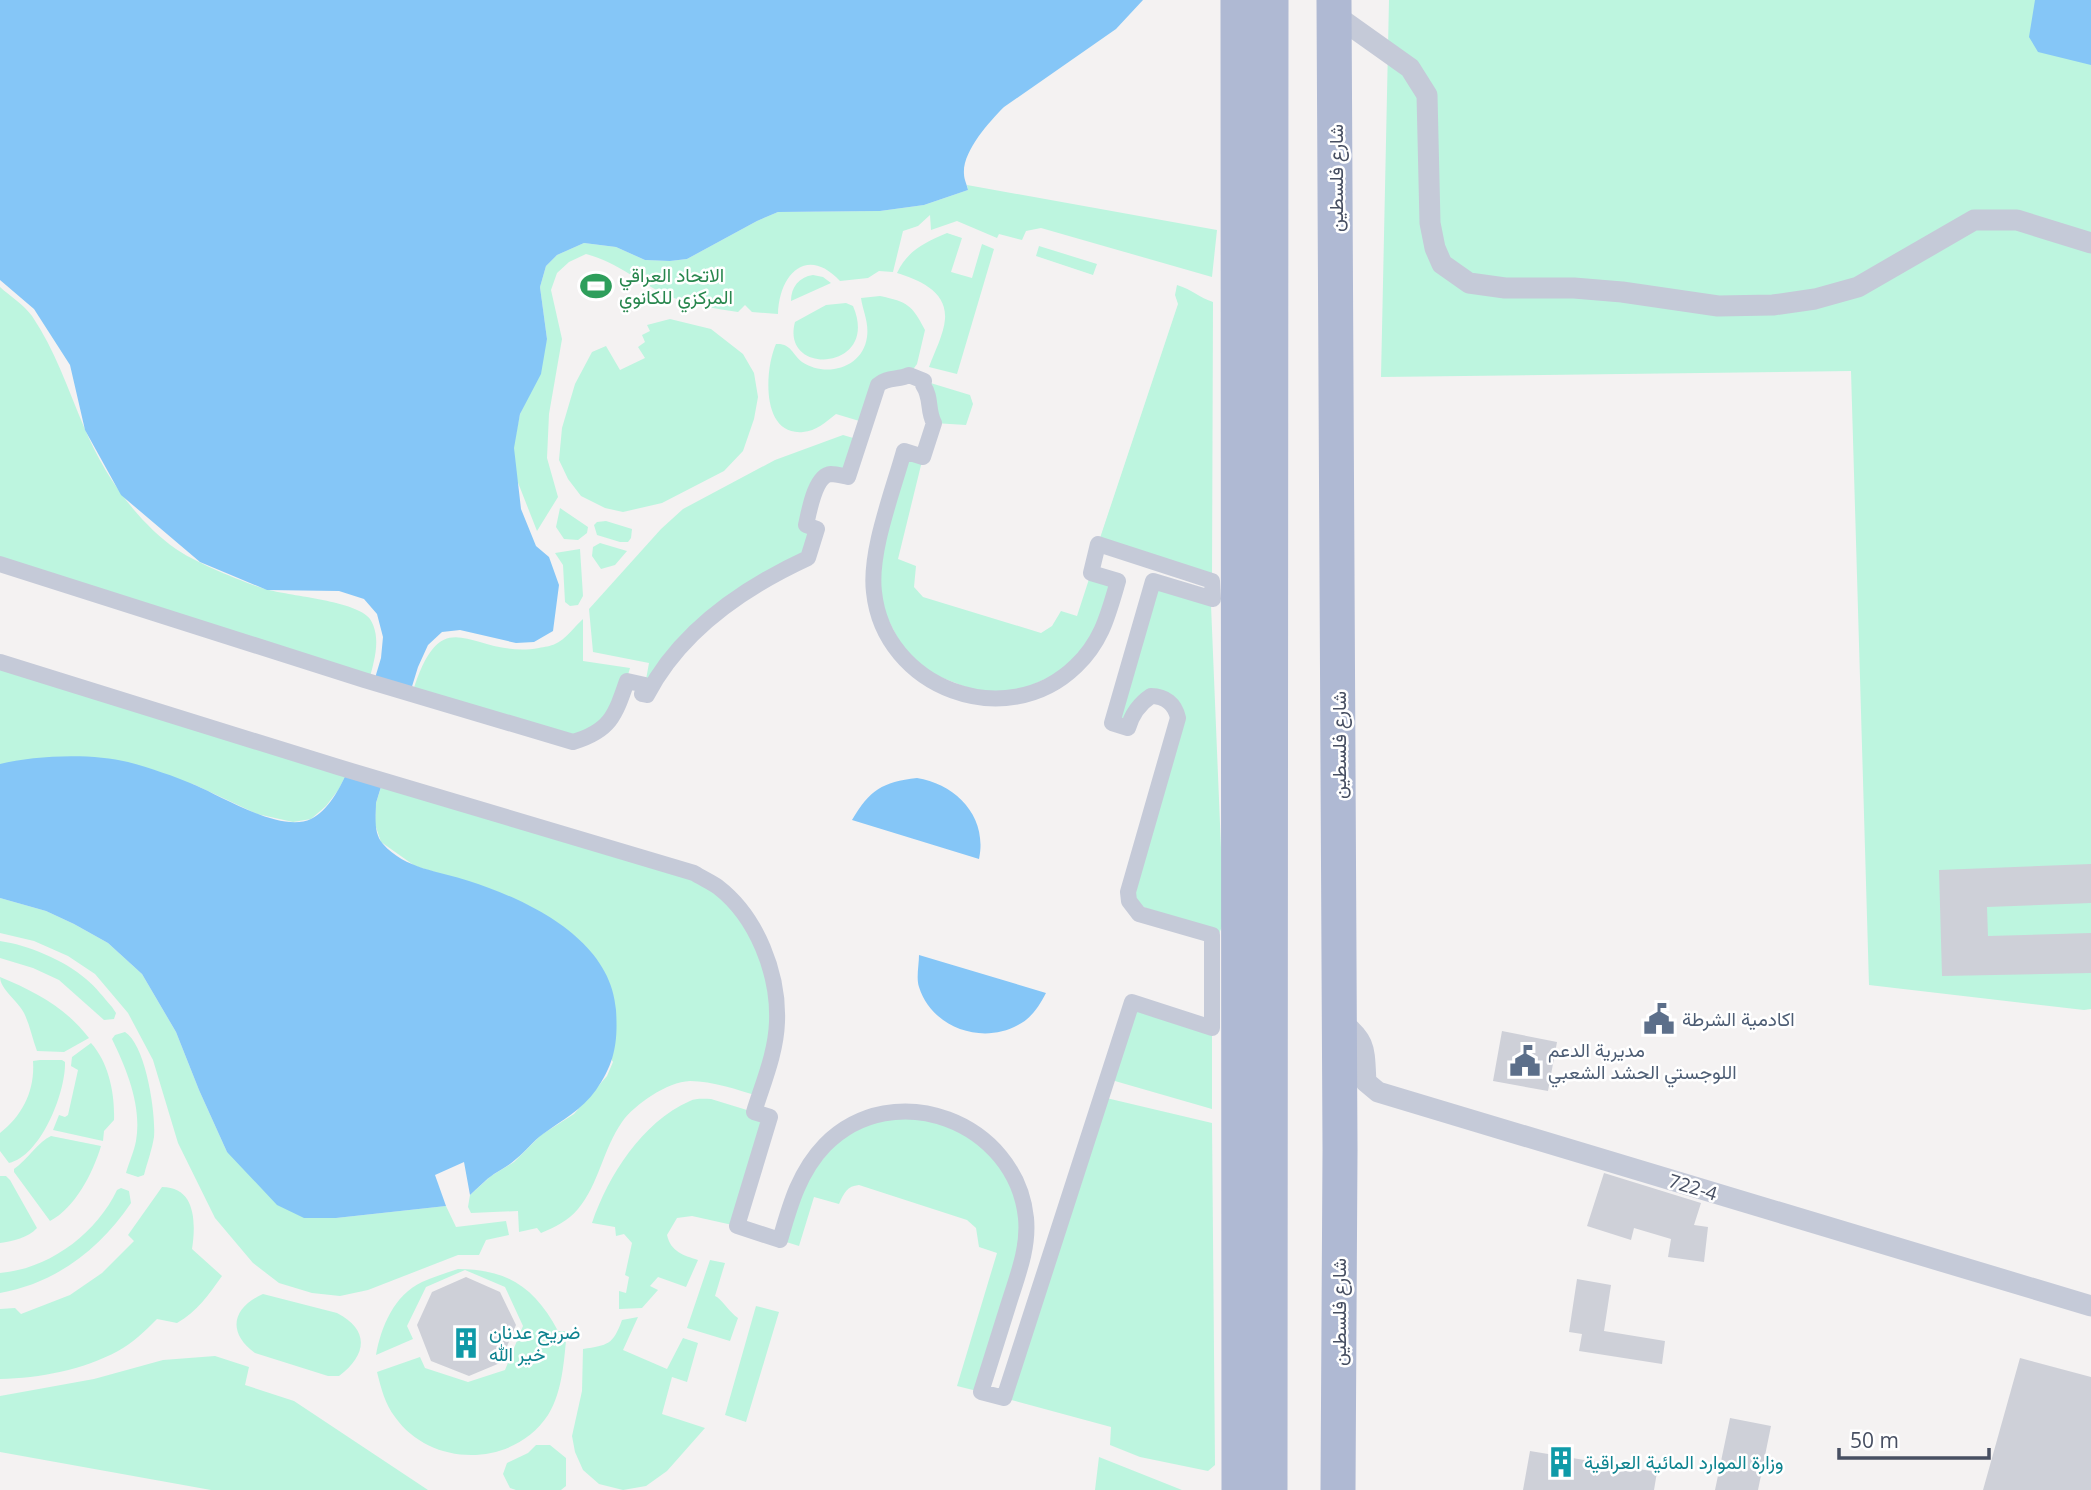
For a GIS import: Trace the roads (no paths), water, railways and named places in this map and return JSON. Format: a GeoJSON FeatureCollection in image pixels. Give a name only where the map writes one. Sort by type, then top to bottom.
{"type":"FeatureCollection","features":[{"type":"Feature","properties":{"kind":"main road"},"geometry":{"type":"LineString","coordinates":[[1238,0],[1239,1490]]}},
{"type":"Feature","properties":{"kind":"main road"},"geometry":{"type":"LineString","coordinates":[[1270,1490],[1271,0]]}},
{"type":"Feature","properties":{"kind":"main road","name":"شارع فلسطين"},"geometry":{"type":"LineString","coordinates":[[1334,7],[1340,1021],[1338,1490]]}},
{"type":"Feature","properties":{"kind":"main road"},"geometry":{"type":"LineString","coordinates":[[1239,963],[1252,936],[1271,911]]}},
{"type":"Feature","properties":{"kind":"main road"},"geometry":{"type":"LineString","coordinates":[[1239,1013],[1271,1068]]}},
{"type":"Feature","properties":{"kind":"street"},"geometry":{"type":"LineString","coordinates":[[1334,7],[1410,68],[1420,80],[1427,95],[1430,223],[1435,248],[1442,264],[1469,284],[1505,288],[1574,288],[1622,292],[1718,306],[1773,305],[1815,299],[1858,287],[1974,220],[2017,220],[2091,243]]}},
{"type":"Feature","properties":{"kind":"street"},"geometry":{"type":"LineString","coordinates":[[0,564],[364,680],[573,742],[590,737],[609,724],[627,681],[645,685],[642,694],[647,695],[675,655],[702,626],[744,592],[808,558],[817,530],[806,525],[817,485],[826,475],[848,477],[878,385],[909,375],[924,381],[923,385],[930,399],[929,413],[934,423],[923,457],[904,452],[875,560],[873,590],[888,637],[900,654],[936,685],[966,696],[999,700],[1034,692],[1066,675],[1078,664],[1103,631],[1118,581],[1091,573],[1098,544],[1213,581],[1213,599],[1153,581],[1112,723],[1128,728],[1131,717],[1139,706],[1152,696],[1166,699],[1177,710],[1176,725],[1128,892],[1129,901],[1139,914],[1212,935],[1212,1028],[1132,1002],[1004,1398],[981,1392],[1025,1251],[1026,1218],[1019,1186],[1012,1172],[992,1147],[972,1130],[949,1118],[919,1112],[868,1118],[849,1127],[827,1143],[806,1167],[793,1196],[780,1240],[737,1226],[770,1117],[754,1112],[772,1056],[777,1022],[774,978],[761,943],[741,912],[719,888],[694,873],[338,767],[0,662]]}},
{"type":"Feature","properties":{"kind":"street","name":"722-4"},"geometry":{"type":"LineString","coordinates":[[1340,1021],[1357,1034],[1364,1049],[1366,1082],[1378,1092],[2091,1306]]}},
{"type":"Feature","properties":{"kind":"water"},"geometry":{"type":"Polygon","coordinates":[[[0,0],[1143,0],[1116,29],[998,113],[967,156],[964,174],[968,190],[924,205],[880,211],[778,212],[687,259],[645,260],[616,247],[584,243],[557,255],[546,266],[540,287],[547,339],[541,374],[520,414],[514,448],[521,509],[536,546],[549,557],[559,585],[553,631],[534,642],[516,643],[460,630],[442,632],[428,645],[418,667],[376,803],[376,824],[380,840],[402,859],[516,899],[563,926],[583,943],[599,963],[611,985],[616,1010],[616,1042],[607,1071],[590,1097],[470,1195],[464,1162],[435,1175],[446,1206],[336,1218],[304,1218],[277,1205],[227,1152],[176,1032],[142,974],[108,943],[74,924],[46,911],[0,898],[0,764],[64,756],[114,759],[179,778],[268,818],[299,822],[311,819],[328,805],[347,772],[381,658],[383,637],[377,614],[364,599],[339,591],[267,590],[200,562],[121,495],[85,430],[70,365],[34,309],[0,280],[0,0]]]}},
{"type":"Feature","properties":{"kind":"water"},"geometry":{"type":"Polygon","coordinates":[[[2035,0],[2091,0],[2091,65],[2038,52],[2029,37],[2035,0]]]}},
{"type":"Feature","properties":{"kind":"water"},"geometry":{"type":"Polygon","coordinates":[[[917,778],[944,787],[966,805],[979,829],[979,859],[852,820],[865,801],[878,789],[895,782],[917,778]]]}},
{"type":"Feature","properties":{"kind":"water"},"geometry":{"type":"Polygon","coordinates":[[[919,955],[1046,993],[1031,1015],[1004,1031],[974,1033],[960,1029],[935,1013],[926,1001],[918,983],[919,955]]]}},
{"type":"Feature","properties":{"kind":"place","name":"الاتحاد العراقي المركزي للكانوي"},"geometry":{"type":"Point","coordinates":[596,286]}},
{"type":"Feature","properties":{"kind":"place","name":"اكادمية الشرطة"},"geometry":{"type":"Point","coordinates":[1659,1019]}},
{"type":"Feature","properties":{"kind":"place","name":"مديرية الدعم اللوجستي الحشد الشعبي"},"geometry":{"type":"Point","coordinates":[1525,1061]}},
{"type":"Feature","properties":{"kind":"place","name":"ضريح عدنان خير الله"},"geometry":{"type":"Point","coordinates":[466,1343]}},
{"type":"Feature","properties":{"kind":"place","name":"وزارة الموارد المائية العراقية"},"geometry":{"type":"Point","coordinates":[1561,1462]}}]}
